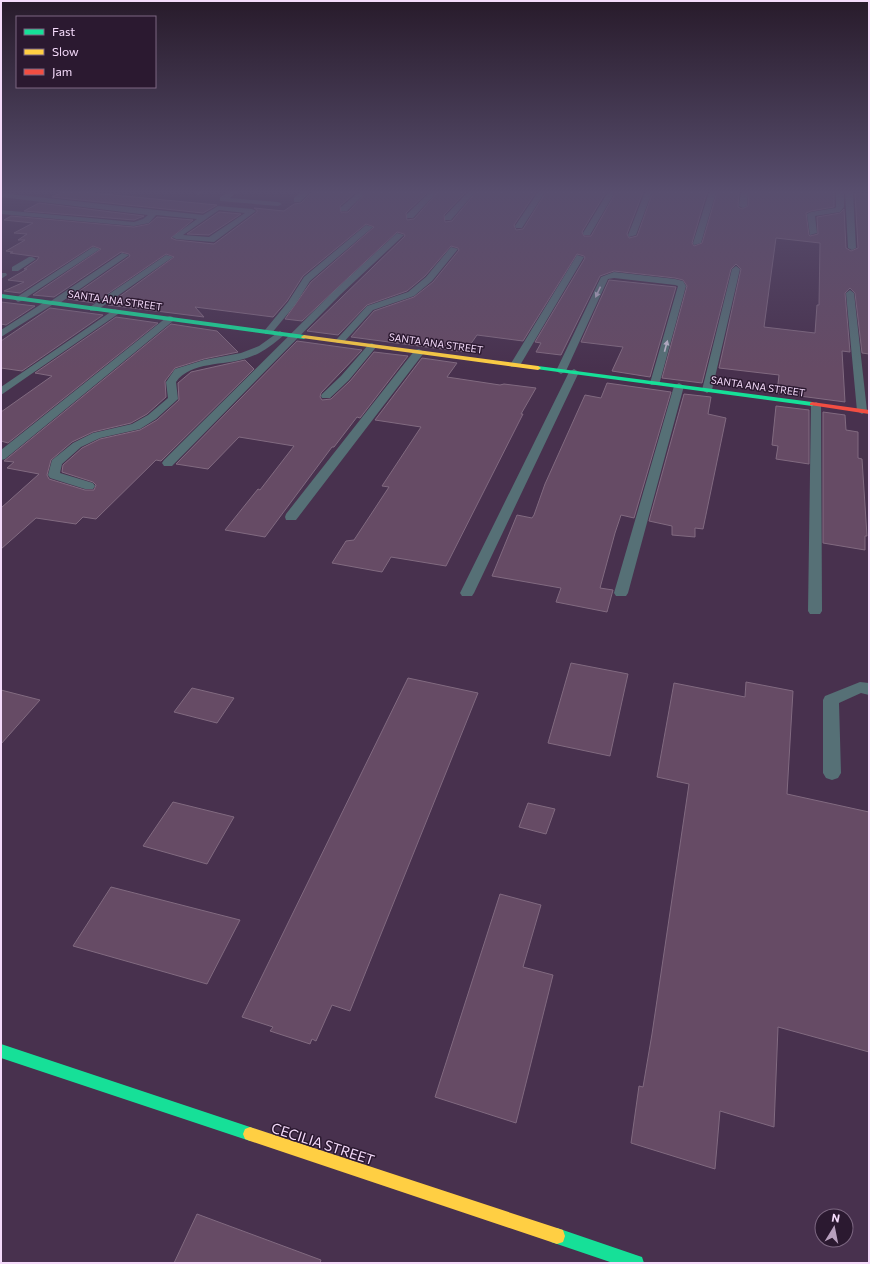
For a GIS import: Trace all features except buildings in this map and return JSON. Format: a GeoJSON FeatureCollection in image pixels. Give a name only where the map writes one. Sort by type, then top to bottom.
{"type":"FeatureCollection","features":[{"type":"Feature","properties":{"kind":"street","name":"SANTA ANA STREET"},"geometry":{"type":"LineString","coordinates":[[1,297],[866,411]]}},
{"type":"Feature","properties":{"kind":"street","name":"CECILIA STREET"},"geometry":{"type":"LineString","coordinates":[[1,1051],[636,1263]]}},
{"type":"Feature","properties":{"kind":"lane"},"geometry":{"type":"LineString","coordinates":[[18,299],[93,251]]}},
{"type":"Feature","properties":{"kind":"lane"},"geometry":{"type":"LineString","coordinates":[[268,332],[292,303],[307,279],[340,251]]}},
{"type":"Feature","properties":{"kind":"lane"},"geometry":{"type":"LineString","coordinates":[[168,463],[296,336],[337,293],[383,251]]}},
{"type":"Feature","properties":{"kind":"lane"},"geometry":{"type":"LineString","coordinates":[[340,342],[370,308],[411,294],[429,279],[452,251]]}},
{"type":"Feature","properties":{"kind":"lane"},"geometry":{"type":"LineString","coordinates":[[1,334],[125,255]]}},
{"type":"Feature","properties":{"kind":"lane"},"geometry":{"type":"LineString","coordinates":[[93,309],[168,257]]}},
{"type":"Feature","properties":{"kind":"lane"},"geometry":{"type":"LineString","coordinates":[[515,365],[534,336],[580,257]]}},
{"type":"Feature","properties":{"kind":"lane"},"geometry":{"type":"LineString","coordinates":[[14,269],[32,259]]}},
{"type":"Feature","properties":{"kind":"lane"},"geometry":{"type":"LineString","coordinates":[[707,390],[736,269]]}},
{"type":"Feature","properties":{"kind":"lane"},"geometry":{"type":"LineString","coordinates":[[561,371],[605,277],[614,276],[680,283],[682,286],[655,383]]}},
{"type":"Feature","properties":{"kind":"lane"},"geometry":{"type":"LineString","coordinates":[[850,293],[866,411]]}},
{"type":"Feature","properties":{"kind":"lane"},"geometry":{"type":"LineString","coordinates":[[1,392],[114,312]]}},
{"type":"Feature","properties":{"kind":"lane"},"geometry":{"type":"LineString","coordinates":[[1,456],[170,319]]}},
{"type":"Feature","properties":{"kind":"lane"},"geometry":{"type":"LineString","coordinates":[[89,486],[54,475],[56,463],[77,445],[97,435],[136,427],[152,417],[173,399],[171,382],[179,371],[204,363],[244,356],[262,348],[280,334]]}},
{"type":"Feature","properties":{"kind":"lane"},"geometry":{"type":"LineString","coordinates":[[326,396],[345,378],[372,346]]}},
{"type":"Feature","properties":{"kind":"lane"},"geometry":{"type":"LineString","coordinates":[[291,518],[419,352]]}},
{"type":"Feature","properties":{"kind":"lane"},"geometry":{"type":"LineString","coordinates":[[467,593],[574,372]]}},
{"type":"Feature","properties":{"kind":"lane"},"geometry":{"type":"LineString","coordinates":[[620,593],[679,386]]}},
{"type":"Feature","properties":{"kind":"lane"},"geometry":{"type":"LineString","coordinates":[[815,611],[816,405]]}},
{"type":"Feature","properties":{"kind":"lane"},"geometry":{"type":"LineString","coordinates":[[832,773],[831,700],[860,687],[869,689]]}},
{"type":"Feature","properties":{"kind":"traffic: fast"},"geometry":{"type":"LineString","coordinates":[[1,296],[304,337]]}},
{"type":"Feature","properties":{"kind":"traffic: fast"},"geometry":{"type":"LineString","coordinates":[[538,368],[812,404]]}},
{"type":"Feature","properties":{"kind":"traffic: fast"},"geometry":{"type":"LineString","coordinates":[[1,1051],[250,1134]]}},
{"type":"Feature","properties":{"kind":"traffic: fast"},"geometry":{"type":"LineString","coordinates":[[557,1236],[636,1263]]}},
{"type":"Feature","properties":{"kind":"traffic: slow"},"geometry":{"type":"LineString","coordinates":[[304,337],[538,368]]}},
{"type":"Feature","properties":{"kind":"traffic: slow"},"geometry":{"type":"LineString","coordinates":[[250,1134],[557,1236]]}},
{"type":"Feature","properties":{"kind":"traffic: jam"},"geometry":{"type":"LineString","coordinates":[[812,404],[869,412]]}}]}
